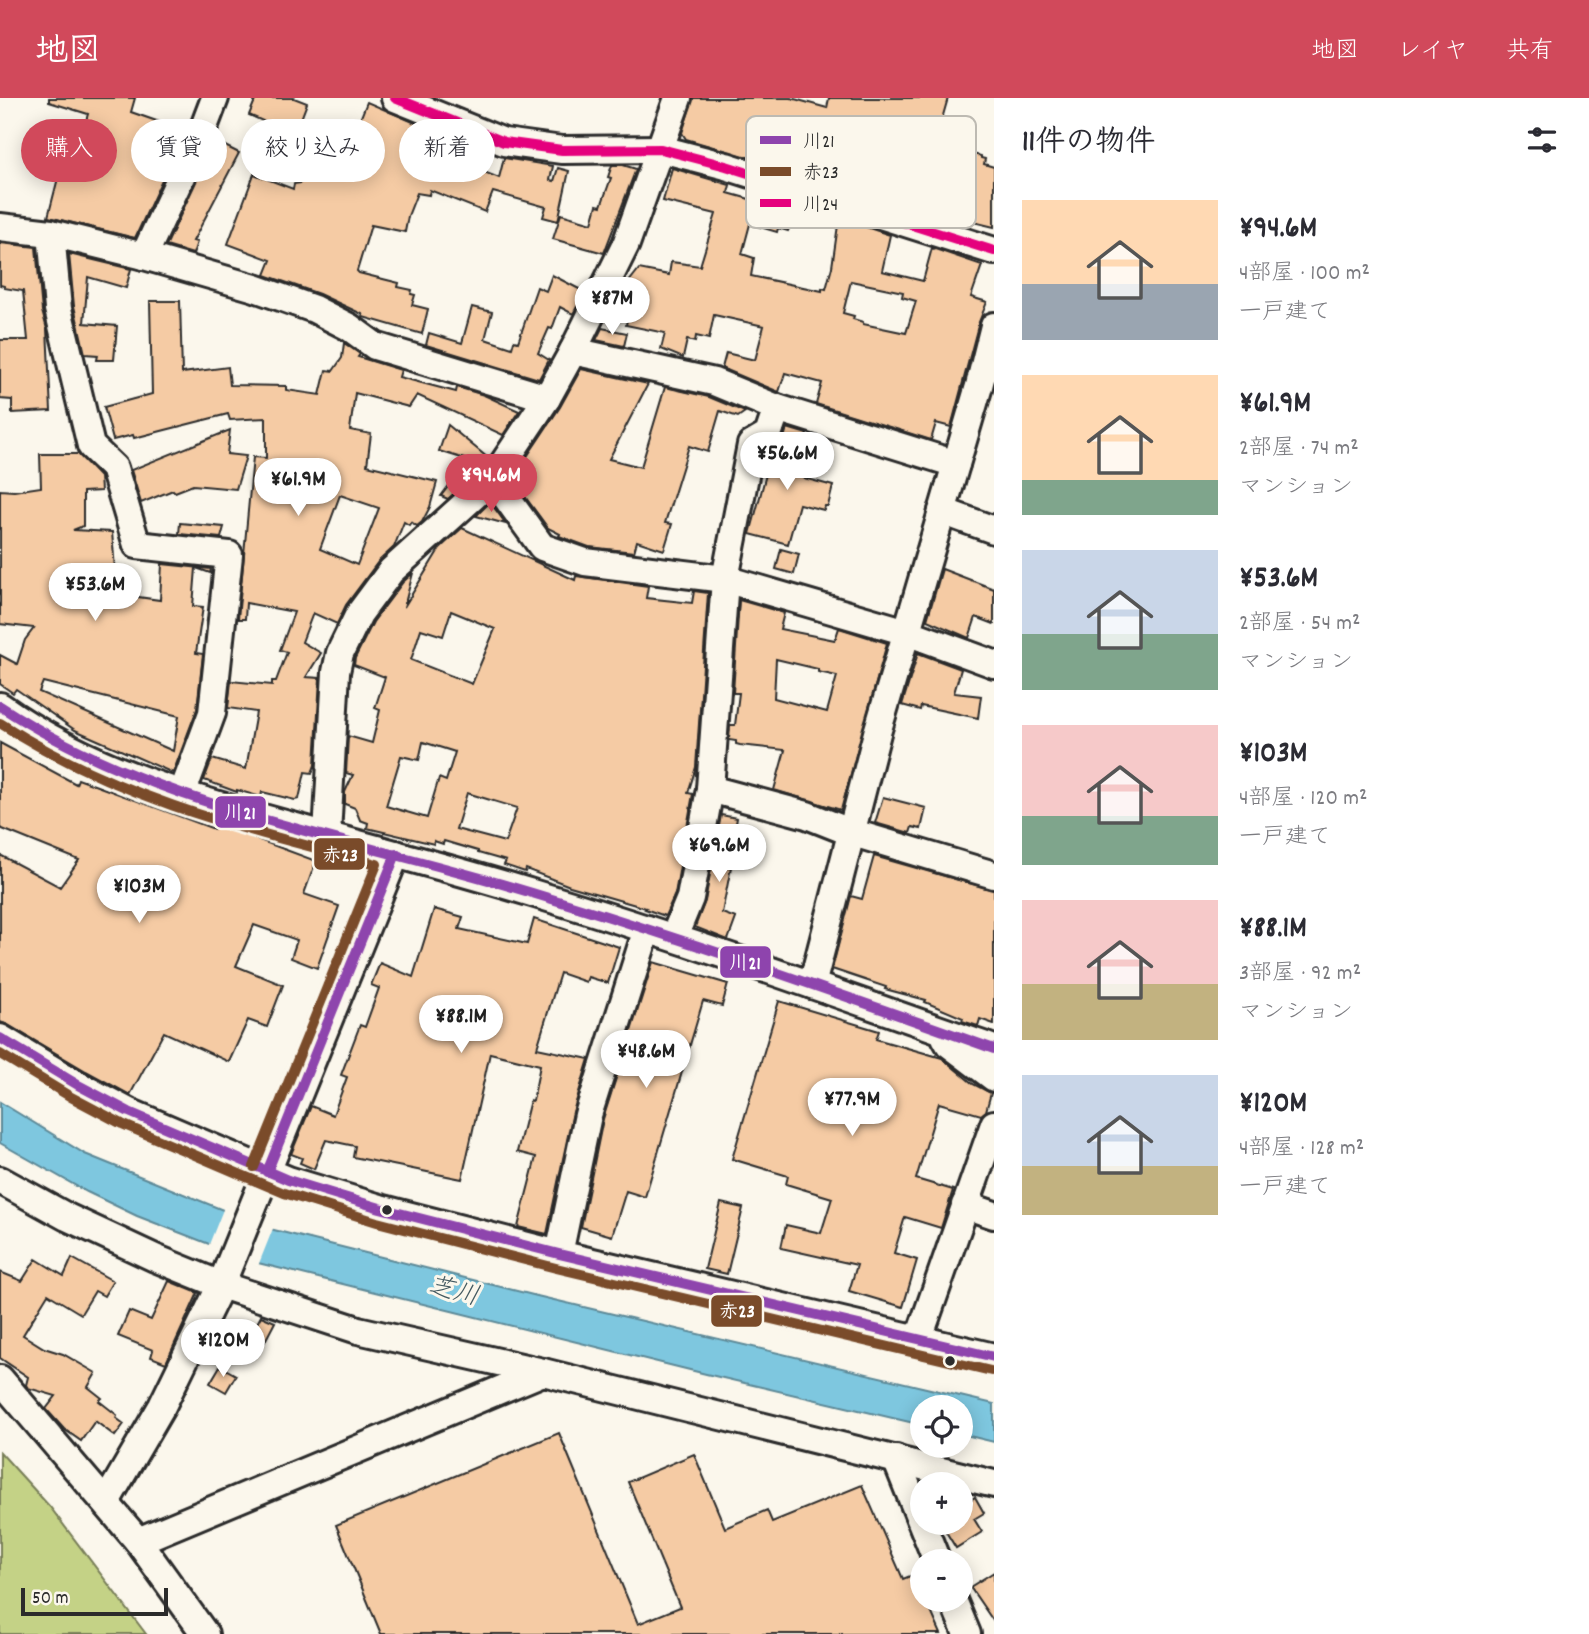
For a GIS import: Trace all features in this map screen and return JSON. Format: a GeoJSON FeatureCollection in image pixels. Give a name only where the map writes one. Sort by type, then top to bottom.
{"type":"FeatureCollection","features":[{"type":"Feature","properties":{"kind":"street"},"geometry":{"type":"LineString","coordinates":[[144,256],[215,98]]}},
{"type":"Feature","properties":{"kind":"street"},"geometry":{"type":"LineString","coordinates":[[395,98],[504,142],[562,150],[661,149],[746,172]]}},
{"type":"Feature","properties":{"kind":"street"},"geometry":{"type":"LineString","coordinates":[[327,835],[336,672],[340,653],[359,614],[391,571],[493,478],[547,398],[626,244],[678,98]]}},
{"type":"Feature","properties":{"kind":"street"},"geometry":{"type":"LineString","coordinates":[[0,227],[51,233],[255,288],[314,309],[384,349],[547,398]]}},
{"type":"Feature","properties":{"kind":"street"},"geometry":{"type":"LineString","coordinates":[[921,228],[994,251]]}},
{"type":"Feature","properties":{"kind":"street"},"geometry":{"type":"LineString","coordinates":[[51,233],[58,309],[90,446],[114,468],[137,544],[229,555],[212,713],[182,794]]}},
{"type":"Feature","properties":{"kind":"street"},"geometry":{"type":"LineString","coordinates":[[812,985],[850,832],[906,632],[956,464],[987,388],[994,327]]}},
{"type":"Feature","properties":{"kind":"street"},"geometry":{"type":"LineString","coordinates":[[573,351],[714,382],[777,408],[956,464]]}},
{"type":"Feature","properties":{"kind":"street"},"geometry":{"type":"LineString","coordinates":[[674,937],[690,898],[710,789],[725,579],[751,445],[768,435],[777,408]]}},
{"type":"Feature","properties":{"kind":"street"},"geometry":{"type":"LineString","coordinates":[[493,478],[541,547],[585,562],[725,579],[906,632],[994,664]]}},
{"type":"Feature","properties":{"kind":"street"},"geometry":{"type":"LineString","coordinates":[[942,511],[994,530]]}},
{"type":"Feature","properties":{"kind":"street"},"geometry":{"type":"LineString","coordinates":[[0,706],[66,746],[107,766],[182,794],[396,854],[674,937],[994,1049]]}},
{"type":"Feature","properties":{"kind":"street"},"geometry":{"type":"LineString","coordinates":[[710,789],[807,814],[850,832],[994,874]]}},
{"type":"Feature","properties":{"kind":"street"},"geometry":{"type":"LineString","coordinates":[[106,1502],[162,1406],[224,1278],[396,854]]}},
{"type":"Feature","properties":{"kind":"street"},"geometry":{"type":"LineString","coordinates":[[559,1254],[588,1115],[647,929]]}},
{"type":"Feature","properties":{"kind":"street"},"geometry":{"type":"LineString","coordinates":[[943,1031],[950,1044],[994,1078]]}},
{"type":"Feature","properties":{"kind":"street"},"geometry":{"type":"LineString","coordinates":[[0,1038],[78,1085],[264,1180],[559,1254],[994,1357]]}},
{"type":"Feature","properties":{"kind":"street"},"geometry":{"type":"LineString","coordinates":[[919,1338],[994,1124]]}},
{"type":"Feature","properties":{"kind":"street"},"geometry":{"type":"LineString","coordinates":[[0,1180],[80,1223],[155,1258],[224,1278],[358,1330],[543,1372],[994,1483]]}},
{"type":"Feature","properties":{"kind":"street"},"geometry":{"type":"LineString","coordinates":[[965,1205],[994,1215]]}},
{"type":"Feature","properties":{"kind":"street"},"geometry":{"type":"LineString","coordinates":[[138,1541],[543,1372]]}},
{"type":"Feature","properties":{"kind":"street"},"geometry":{"type":"LineString","coordinates":[[0,1379],[138,1541],[205,1634]]}},
{"type":"Feature","properties":{"kind":"street"},"geometry":{"type":"LineString","coordinates":[[896,1459],[932,1549]]}},
{"type":"Feature","properties":{"kind":"street"},"geometry":{"type":"LineString","coordinates":[[958,1612],[967,1634]]}},
{"type":"Feature","properties":{"kind":"green space"},"geometry":{"type":"Polygon","coordinates":[[[0,1452],[50,1507],[146,1634],[0,1634],[0,1452]]]}},
{"type":"Feature","properties":{"kind":"water","name":"芝川"},"geometry":{"type":"Polygon","coordinates":[[[0,1102],[85,1154],[270,1229],[537,1296],[956,1395],[910,1395],[910,1422],[258,1263],[137,1216],[87,1192],[0,1143],[0,1102]]]}},
{"type":"Feature","properties":{"kind":"water"},"geometry":{"type":"Polygon","coordinates":[[[973,1399],[994,1404],[994,1442],[973,1437],[973,1399]]]}},
{"type":"Feature","properties":{"kind":"pier"},"geometry":{"type":"Polygon","coordinates":[[[224,1207],[274,1226],[258,1266],[208,1247],[224,1207]]]}},
{"type":"Feature","properties":{"kind":"building"},"geometry":{"type":"Polygon","coordinates":[[[49,98],[135,98],[131,112],[151,119],[131,119],[131,182],[161,182],[135,238],[48,217],[57,182],[117,182],[117,119],[86,119],[88,114],[49,102],[49,98]]]}},
{"type":"Feature","properties":{"kind":"building"},"geometry":{"type":"Polygon","coordinates":[[[256,98],[294,98],[307,103],[301,119],[258,119],[249,115],[256,98]]]}},
{"type":"Feature","properties":{"kind":"building"},"geometry":{"type":"Polygon","coordinates":[[[693,98],[791,98],[827,108],[829,98],[948,98],[943,116],[746,116],[746,157],[686,139],[682,133],[693,98]]]}},
{"type":"Feature","properties":{"kind":"building"},"geometry":{"type":"Polygon","coordinates":[[[367,102],[406,119],[399,119],[399,182],[495,182],[495,176],[499,178],[504,158],[553,166],[550,180],[554,181],[558,168],[569,171],[558,221],[543,217],[546,207],[493,192],[485,212],[430,190],[429,195],[417,193],[405,232],[371,225],[357,271],[399,283],[398,287],[412,290],[411,294],[415,295],[412,305],[428,309],[422,334],[363,317],[362,314],[319,294],[265,275],[271,260],[228,244],[251,182],[275,182],[293,189],[294,184],[385,182],[385,119],[360,119],[367,102]]]}},
{"type":"Feature","properties":{"kind":"building"},"geometry":{"type":"Polygon","coordinates":[[[227,147],[239,153],[227,176],[227,147]]]}},
{"type":"Feature","properties":{"kind":"building"},"geometry":{"type":"Polygon","coordinates":[[[976,155],[985,159],[984,164],[994,167],[994,227],[976,223],[976,155]]]}},
{"type":"Feature","properties":{"kind":"building"},"geometry":{"type":"Polygon","coordinates":[[[612,165],[636,169],[604,253],[553,239],[561,214],[592,223],[597,205],[601,206],[611,178],[608,177],[612,165]]]}},
{"type":"Feature","properties":{"kind":"building"},"geometry":{"type":"Polygon","coordinates":[[[672,168],[730,185],[728,193],[746,198],[746,228],[749,228],[742,254],[754,258],[751,276],[822,291],[822,288],[826,289],[838,228],[869,228],[890,235],[882,271],[923,281],[932,248],[982,265],[971,297],[987,302],[979,322],[951,427],[936,423],[931,440],[816,404],[822,383],[785,373],[779,392],[722,368],[726,353],[755,360],[764,326],[714,315],[709,339],[696,336],[695,342],[687,340],[683,358],[661,349],[665,333],[626,325],[632,294],[621,292],[639,269],[669,275],[671,262],[700,266],[716,214],[663,201],[672,168]],[[851,281],[843,313],[854,316],[853,319],[863,324],[906,333],[916,301],[902,297],[903,292],[851,281]]]}},
{"type":"Feature","properties":{"kind":"building"},"geometry":{"type":"Polygon","coordinates":[[[196,182],[224,182],[193,241],[197,242],[193,254],[166,246],[196,182]]]}},
{"type":"Feature","properties":{"kind":"building"},"geometry":{"type":"Polygon","coordinates":[[[0,243],[36,247],[42,311],[47,329],[51,411],[12,413],[12,400],[0,399],[0,340],[28,340],[23,291],[0,285],[0,243]]]}},
{"type":"Feature","properties":{"kind":"building"},"geometry":{"type":"Polygon","coordinates":[[[69,254],[131,269],[126,288],[88,277],[84,323],[117,326],[114,360],[97,360],[98,355],[85,354],[74,306],[69,254]]]}},
{"type":"Feature","properties":{"kind":"building"},"geometry":{"type":"Polygon","coordinates":[[[552,275],[585,292],[573,314],[560,307],[552,329],[549,328],[538,353],[549,360],[539,379],[426,345],[429,333],[462,343],[472,307],[492,312],[485,339],[512,348],[514,341],[518,342],[537,287],[546,291],[552,275]]]}},
{"type":"Feature","properties":{"kind":"building"},"geometry":{"type":"Polygon","coordinates":[[[150,301],[180,301],[182,373],[228,367],[230,385],[286,386],[286,390],[320,395],[326,370],[333,371],[342,358],[344,343],[360,354],[358,357],[401,370],[399,377],[456,392],[457,387],[484,395],[519,411],[503,435],[417,395],[409,407],[355,393],[350,430],[371,434],[367,465],[437,482],[430,507],[422,522],[417,526],[404,522],[394,547],[378,562],[346,605],[337,624],[313,613],[302,642],[321,653],[306,677],[320,678],[315,765],[312,773],[305,772],[299,799],[262,792],[261,797],[204,780],[212,759],[246,769],[256,712],[228,708],[231,681],[272,685],[272,681],[276,681],[287,652],[280,650],[294,612],[246,603],[245,619],[238,619],[253,457],[266,458],[266,418],[230,420],[228,414],[134,438],[133,435],[113,440],[104,407],[152,394],[150,301]],[[340,495],[320,549],[357,565],[379,508],[340,495]]]}},
{"type":"Feature","properties":{"kind":"building"},"geometry":{"type":"Polygon","coordinates":[[[602,328],[627,333],[624,346],[596,340],[602,328]]]}},
{"type":"Feature","properties":{"kind":"building"},"geometry":{"type":"Polygon","coordinates":[[[581,369],[648,384],[609,459],[641,467],[665,387],[709,397],[745,412],[738,417],[720,411],[708,452],[689,446],[665,523],[672,524],[664,550],[637,541],[634,552],[589,547],[559,536],[560,534],[548,528],[512,479],[560,407],[581,369]]]}},
{"type":"Feature","properties":{"kind":"building"},"geometry":{"type":"Polygon","coordinates":[[[448,425],[488,458],[481,469],[448,499],[441,496],[468,460],[439,451],[448,425]]]}},
{"type":"Feature","properties":{"kind":"building"},"geometry":{"type":"Polygon","coordinates":[[[787,428],[807,434],[802,452],[803,458],[806,459],[802,474],[805,474],[804,478],[833,486],[828,506],[825,506],[824,510],[799,504],[788,544],[750,534],[769,463],[776,464],[787,428]]]}},
{"type":"Feature","properties":{"kind":"building"},"geometry":{"type":"Polygon","coordinates":[[[230,430],[227,454],[246,456],[236,489],[193,485],[141,503],[131,470],[230,430]]]}},
{"type":"Feature","properties":{"kind":"building"},"geometry":{"type":"Polygon","coordinates":[[[40,454],[78,454],[100,477],[101,491],[83,492],[83,526],[73,530],[112,532],[117,594],[160,600],[162,564],[211,569],[210,573],[196,568],[193,606],[203,607],[196,653],[203,654],[197,709],[173,773],[75,730],[16,689],[13,693],[0,684],[0,655],[17,664],[25,640],[34,628],[0,624],[0,490],[41,487],[40,454]],[[43,682],[39,692],[173,751],[179,716],[43,682]]]}},
{"type":"Feature","properties":{"kind":"building"},"geometry":{"type":"Polygon","coordinates":[[[490,502],[506,524],[476,516],[490,502]]]}},
{"type":"Feature","properties":{"kind":"building"},"geometry":{"type":"Polygon","coordinates":[[[180,523],[224,527],[221,538],[179,534],[180,523]]]}},
{"type":"Feature","properties":{"kind":"building"},"geometry":{"type":"Polygon","coordinates":[[[462,528],[575,580],[576,576],[648,586],[646,598],[692,603],[694,591],[708,593],[696,767],[688,793],[693,794],[675,894],[665,916],[526,869],[525,872],[504,865],[506,861],[478,851],[444,841],[443,844],[434,841],[434,844],[367,828],[368,823],[360,820],[355,808],[345,804],[345,792],[353,775],[346,773],[348,736],[372,743],[380,710],[375,708],[385,677],[354,665],[355,658],[373,622],[403,582],[413,573],[404,607],[440,548],[462,528]],[[451,611],[443,636],[421,629],[411,660],[472,684],[495,629],[451,611]],[[423,742],[419,760],[401,756],[386,806],[427,818],[439,778],[446,781],[455,752],[423,742]],[[467,793],[456,829],[505,842],[517,808],[467,793]]]}},
{"type":"Feature","properties":{"kind":"building"},"geometry":{"type":"Polygon","coordinates":[[[781,549],[799,554],[794,574],[776,569],[781,549]]]}},
{"type":"Feature","properties":{"kind":"building"},"geometry":{"type":"Polygon","coordinates":[[[942,569],[994,589],[994,624],[976,617],[969,638],[927,620],[942,569]]]}},
{"type":"Feature","properties":{"kind":"building"},"geometry":{"type":"Polygon","coordinates":[[[739,600],[784,613],[780,629],[835,640],[839,628],[887,643],[841,810],[774,790],[785,750],[740,745],[729,740],[730,725],[735,725],[739,693],[733,693],[739,600]],[[776,659],[774,698],[827,712],[837,676],[818,672],[818,669],[776,659]]]}},
{"type":"Feature","properties":{"kind":"building"},"geometry":{"type":"Polygon","coordinates":[[[918,653],[961,669],[954,693],[981,696],[978,718],[921,706],[920,710],[902,705],[918,653]]]}},
{"type":"Feature","properties":{"kind":"building"},"geometry":{"type":"Polygon","coordinates":[[[0,743],[76,784],[78,779],[214,829],[216,824],[316,861],[304,894],[339,906],[317,968],[291,958],[297,940],[254,925],[236,966],[283,985],[267,1027],[248,1020],[229,1062],[164,1032],[130,1095],[0,1022],[0,855],[60,887],[79,860],[0,828],[0,743]]]}},
{"type":"Feature","properties":{"kind":"building"},"geometry":{"type":"Polygon","coordinates":[[[883,797],[926,808],[921,829],[912,827],[910,833],[875,823],[883,797]]]}},
{"type":"Feature","properties":{"kind":"building"},"geometry":{"type":"Polygon","coordinates":[[[721,815],[737,818],[722,913],[736,918],[728,940],[695,927],[705,901],[721,815]]]}},
{"type":"Feature","properties":{"kind":"building"},"geometry":{"type":"Polygon","coordinates":[[[874,856],[994,890],[994,1024],[980,1019],[978,1026],[962,1021],[963,1018],[925,1002],[926,1000],[885,989],[886,987],[832,969],[851,896],[862,899],[874,856]]]}},
{"type":"Feature","properties":{"kind":"building"},"geometry":{"type":"Polygon","coordinates":[[[434,909],[463,917],[459,929],[527,944],[534,919],[619,947],[608,983],[588,977],[586,982],[560,973],[537,1048],[589,1059],[573,1112],[547,1234],[518,1227],[536,1157],[517,1152],[530,1100],[533,1101],[540,1065],[490,1053],[462,1179],[353,1157],[355,1146],[326,1140],[314,1169],[300,1163],[302,1158],[291,1154],[311,1106],[333,1115],[347,1077],[341,1075],[360,1025],[365,1027],[379,988],[371,985],[380,963],[413,977],[434,909]]]}},
{"type":"Feature","properties":{"kind":"building"},"geometry":{"type":"Polygon","coordinates":[[[653,962],[728,984],[722,1006],[703,1001],[645,1197],[626,1191],[612,1236],[581,1227],[603,1119],[653,962]]]}},
{"type":"Feature","properties":{"kind":"building"},"geometry":{"type":"Polygon","coordinates":[[[779,1001],[879,1031],[876,1039],[942,1058],[973,1084],[991,1093],[986,1111],[981,1115],[939,1103],[916,1179],[953,1190],[941,1228],[905,1217],[894,1253],[917,1260],[903,1307],[849,1291],[857,1265],[781,1248],[786,1225],[821,1233],[832,1198],[786,1184],[788,1176],[732,1159],[779,1001]]]}},
{"type":"Feature","properties":{"kind":"building"},"geometry":{"type":"Polygon","coordinates":[[[721,1203],[743,1208],[727,1274],[705,1269],[721,1203]]]}},
{"type":"Feature","properties":{"kind":"building"},"geometry":{"type":"Polygon","coordinates":[[[72,1258],[113,1281],[104,1296],[95,1291],[81,1314],[48,1294],[23,1335],[96,1373],[88,1387],[102,1398],[99,1401],[124,1424],[115,1436],[95,1421],[81,1441],[64,1429],[46,1409],[56,1396],[28,1388],[28,1377],[0,1358],[0,1272],[22,1281],[36,1259],[64,1276],[72,1258]]]}},
{"type":"Feature","properties":{"kind":"building"},"geometry":{"type":"Polygon","coordinates":[[[169,1281],[198,1293],[166,1363],[151,1357],[153,1350],[118,1336],[129,1311],[151,1320],[169,1281]]]}},
{"type":"Feature","properties":{"kind":"building"},"geometry":{"type":"Polygon","coordinates":[[[261,1316],[275,1322],[263,1345],[249,1338],[261,1316]]]}},
{"type":"Feature","properties":{"kind":"building"},"geometry":{"type":"Polygon","coordinates":[[[220,1366],[236,1375],[226,1392],[210,1383],[220,1366]]]}},
{"type":"Feature","properties":{"kind":"building"},"geometry":{"type":"Polygon","coordinates":[[[559,1433],[638,1624],[680,1607],[628,1482],[694,1454],[725,1528],[767,1510],[772,1522],[862,1485],[903,1579],[910,1576],[910,1612],[931,1612],[941,1634],[381,1634],[336,1525],[559,1433]]]}},
{"type":"Feature","properties":{"kind":"building"},"geometry":{"type":"Polygon","coordinates":[[[975,1497],[984,1513],[974,1519],[982,1532],[956,1548],[948,1535],[973,1535],[975,1497]]]}},
{"type":"Feature","properties":{"kind":"building"},"geometry":{"type":"Polygon","coordinates":[[[994,1572],[994,1622],[973,1591],[973,1585],[994,1572]]]}},
{"type":"Feature","properties":{"kind":"transit line","name":"川24"},"geometry":{"type":"LineString","coordinates":[[395,98],[504,142],[562,150],[661,149],[746,172]]}},
{"type":"Feature","properties":{"kind":"transit line","name":"川24"},"geometry":{"type":"LineString","coordinates":[[921,228],[994,251]]}},
{"type":"Feature","properties":{"kind":"transit line","name":"川21"},"geometry":{"type":"LineString","coordinates":[[0,706],[58,740],[118,769],[180,793],[626,922],[994,1049]]}},
{"type":"Feature","properties":{"kind":"transit line","name":"赤23"},"geometry":{"type":"LineString","coordinates":[[0,723],[90,772],[136,792],[230,824],[377,864],[254,1167]]}},
{"type":"Feature","properties":{"kind":"transit line","name":"川21"},"geometry":{"type":"LineString","coordinates":[[267,1172],[396,854]]}},
{"type":"Feature","properties":{"kind":"transit line","name":"川21"},"geometry":{"type":"LineString","coordinates":[[0,1038],[129,1112],[288,1180],[380,1208],[559,1254],[994,1357]]}},
{"type":"Feature","properties":{"kind":"transit line","name":"赤23"},"geometry":{"type":"LineString","coordinates":[[0,1054],[122,1124],[284,1193],[377,1222],[556,1268],[991,1371]]}}]}
